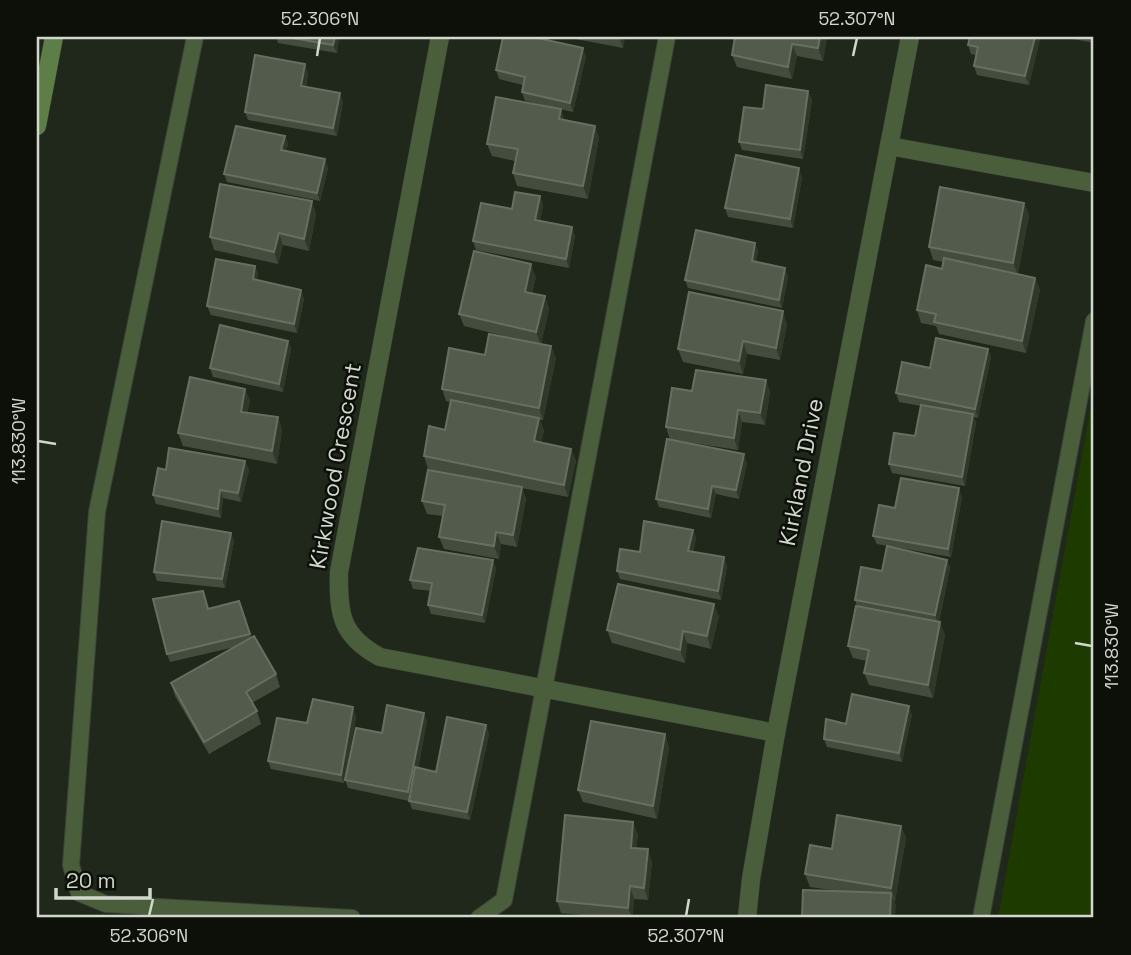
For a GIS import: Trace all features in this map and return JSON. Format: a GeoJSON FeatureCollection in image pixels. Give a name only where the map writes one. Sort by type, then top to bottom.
{"type":"FeatureCollection","features":[{"type":"Feature","properties":{"kind":"main road"},"geometry":{"type":"LineString","coordinates":[[37,126],[54,37]]}},
{"type":"Feature","properties":{"kind":"street","name":"Kirkwood Crescent"},"geometry":{"type":"LineString","coordinates":[[440,37],[339,572],[338,599],[342,618],[352,637],[365,649],[380,657],[776,733]]}},
{"type":"Feature","properties":{"kind":"street","name":"Kirkland Drive"},"geometry":{"type":"LineString","coordinates":[[747,918],[776,733],[910,37]]}},
{"type":"Feature","properties":{"kind":"street"},"geometry":{"type":"LineString","coordinates":[[888,146],[1094,183]]}},
{"type":"Feature","properties":{"kind":"lane"},"geometry":{"type":"LineString","coordinates":[[195,37],[97,512],[71,866],[79,893],[106,904],[352,918]]}},
{"type":"Feature","properties":{"kind":"lane"},"geometry":{"type":"LineString","coordinates":[[479,918],[504,900],[667,37]]}},
{"type":"Feature","properties":{"kind":"lane"},"geometry":{"type":"LineString","coordinates":[[981,918],[1094,321]]}},
{"type":"Feature","properties":{"kind":"green space"},"geometry":{"type":"Polygon","coordinates":[[[1094,389],[1094,918],[998,918],[1094,389]]]}},
{"type":"Feature","properties":{"kind":"building"},"geometry":{"type":"Polygon","coordinates":[[[287,37],[335,37],[333,45],[287,37]]]}},
{"type":"Feature","properties":{"kind":"building"},"geometry":{"type":"Polygon","coordinates":[[[503,37],[533,37],[583,48],[570,103],[522,92],[525,77],[496,70],[503,37]]]}},
{"type":"Feature","properties":{"kind":"building"},"geometry":{"type":"Polygon","coordinates":[[[735,37],[820,37],[818,48],[792,44],[788,67],[732,55],[735,37]]]}},
{"type":"Feature","properties":{"kind":"building"},"geometry":{"type":"Polygon","coordinates":[[[970,37],[1035,37],[1025,76],[974,66],[978,47],[968,45],[970,37]]]}},
{"type":"Feature","properties":{"kind":"building"},"geometry":{"type":"Polygon","coordinates":[[[255,55],[305,64],[301,86],[340,93],[333,128],[245,112],[255,55]]]}},
{"type":"Feature","properties":{"kind":"building"},"geometry":{"type":"Polygon","coordinates":[[[766,85],[808,91],[800,150],[739,142],[744,107],[763,109],[766,85]]]}},
{"type":"Feature","properties":{"kind":"building"},"geometry":{"type":"Polygon","coordinates":[[[496,97],[561,109],[559,119],[595,126],[583,186],[513,173],[518,149],[487,144],[496,97]]]}},
{"type":"Feature","properties":{"kind":"building"},"geometry":{"type":"Polygon","coordinates":[[[236,126],[285,136],[281,150],[325,159],[317,193],[224,174],[236,126]]]}},
{"type":"Feature","properties":{"kind":"building"},"geometry":{"type":"Polygon","coordinates":[[[736,155],[799,168],[790,219],[725,208],[736,155]]]}},
{"type":"Feature","properties":{"kind":"building"},"geometry":{"type":"Polygon","coordinates":[[[220,184],[312,201],[304,239],[279,233],[274,252],[210,237],[220,184]]]}},
{"type":"Feature","properties":{"kind":"building"},"geometry":{"type":"Polygon","coordinates":[[[940,187],[1024,203],[1013,263],[929,247],[940,187]]]}},
{"type":"Feature","properties":{"kind":"building"},"geometry":{"type":"Polygon","coordinates":[[[515,192],[540,196],[535,220],[572,227],[566,259],[473,241],[481,203],[512,209],[515,192]]]}},
{"type":"Feature","properties":{"kind":"building"},"geometry":{"type":"Polygon","coordinates":[[[696,230],[755,243],[752,261],[785,268],[779,300],[685,280],[696,230]]]}},
{"type":"Feature","properties":{"kind":"building"},"geometry":{"type":"Polygon","coordinates":[[[474,251],[531,264],[525,292],[545,296],[536,332],[459,314],[474,251]]]}},
{"type":"Feature","properties":{"kind":"building"},"geometry":{"type":"Polygon","coordinates":[[[944,258],[1035,278],[1022,341],[934,322],[936,314],[917,310],[926,265],[942,269],[944,258]]]}},
{"type":"Feature","properties":{"kind":"building"},"geometry":{"type":"Polygon","coordinates":[[[216,259],[255,266],[253,279],[301,290],[294,324],[207,306],[216,259]]]}},
{"type":"Feature","properties":{"kind":"building"},"geometry":{"type":"Polygon","coordinates":[[[689,292],[783,311],[776,348],[743,341],[739,361],[678,349],[689,292]]]}},
{"type":"Feature","properties":{"kind":"building"},"geometry":{"type":"Polygon","coordinates":[[[220,325],[288,341],[279,384],[210,368],[220,325]]]}},
{"type":"Feature","properties":{"kind":"building"},"geometry":{"type":"Polygon","coordinates":[[[489,334],[551,346],[539,408],[442,389],[449,348],[485,355],[489,334]]]}},
{"type":"Feature","properties":{"kind":"building"},"geometry":{"type":"Polygon","coordinates":[[[936,338],[988,349],[975,409],[896,393],[902,362],[930,368],[936,338]]]}},
{"type":"Feature","properties":{"kind":"building"},"geometry":{"type":"Polygon","coordinates":[[[696,370],[766,380],[760,413],[738,410],[734,438],[666,427],[672,388],[692,391],[696,370]]]}},
{"type":"Feature","properties":{"kind":"building"},"geometry":{"type":"Polygon","coordinates":[[[190,377],[245,389],[241,412],[278,417],[272,451],[178,433],[190,377]]]}},
{"type":"Feature","properties":{"kind":"building"},"geometry":{"type":"Polygon","coordinates":[[[451,400],[539,418],[534,441],[571,449],[564,485],[424,456],[429,426],[445,430],[451,400]]]}},
{"type":"Feature","properties":{"kind":"building"},"geometry":{"type":"Polygon","coordinates":[[[921,405],[973,414],[962,477],[889,464],[894,433],[915,436],[921,405]]]}},
{"type":"Feature","properties":{"kind":"building"},"geometry":{"type":"Polygon","coordinates":[[[667,439],[744,454],[736,490],[712,486],[708,509],[656,499],[667,439]]]}},
{"type":"Feature","properties":{"kind":"building"},"geometry":{"type":"Polygon","coordinates":[[[169,448],[245,461],[238,493],[220,490],[218,509],[153,495],[158,468],[166,470],[169,448]]]}},
{"type":"Feature","properties":{"kind":"building"},"geometry":{"type":"Polygon","coordinates":[[[428,470],[522,487],[513,535],[496,532],[494,546],[439,537],[445,505],[422,501],[428,470]]]}},
{"type":"Feature","properties":{"kind":"building"},"geometry":{"type":"Polygon","coordinates":[[[901,478],[959,488],[948,549],[873,536],[879,505],[895,508],[901,478]]]}},
{"type":"Feature","properties":{"kind":"building"},"geometry":{"type":"Polygon","coordinates":[[[162,521],[231,533],[222,579],[154,572],[162,521]]]}},
{"type":"Feature","properties":{"kind":"building"},"geometry":{"type":"Polygon","coordinates":[[[644,521],[693,530],[688,551],[724,557],[718,591],[617,571],[620,549],[640,552],[644,521]]]}},
{"type":"Feature","properties":{"kind":"building"},"geometry":{"type":"Polygon","coordinates":[[[887,546],[947,560],[935,615],[855,600],[861,567],[882,571],[887,546]]]}},
{"type":"Feature","properties":{"kind":"building"},"geometry":{"type":"Polygon","coordinates":[[[418,548],[493,560],[482,615],[428,605],[432,583],[410,580],[418,548]]]}},
{"type":"Feature","properties":{"kind":"building"},"geometry":{"type":"Polygon","coordinates":[[[618,584],[714,604],[707,636],[683,631],[680,650],[607,630],[618,584]]]}},
{"type":"Feature","properties":{"kind":"building"},"geometry":{"type":"Polygon","coordinates":[[[203,591],[208,609],[239,601],[250,634],[167,654],[153,599],[203,591]]]}},
{"type":"Feature","properties":{"kind":"building"},"geometry":{"type":"Polygon","coordinates":[[[856,606],[940,622],[928,685],[864,673],[869,650],[848,646],[856,606]]]}},
{"type":"Feature","properties":{"kind":"building"},"geometry":{"type":"Polygon","coordinates":[[[254,636],[276,674],[246,692],[257,711],[204,742],[171,683],[254,636]]]}},
{"type":"Feature","properties":{"kind":"building"},"geometry":{"type":"Polygon","coordinates":[[[852,694],[909,706],[899,753],[824,739],[826,719],[846,724],[852,694]]]}},
{"type":"Feature","properties":{"kind":"building"},"geometry":{"type":"Polygon","coordinates":[[[313,699],[353,707],[341,775],[268,761],[277,718],[307,723],[313,699]]]}},
{"type":"Feature","properties":{"kind":"building"},"geometry":{"type":"Polygon","coordinates":[[[387,705],[424,713],[408,792],[345,780],[356,728],[382,733],[387,705]]]}},
{"type":"Feature","properties":{"kind":"building"},"geometry":{"type":"Polygon","coordinates":[[[447,717],[486,725],[467,812],[409,801],[415,767],[436,772],[447,717]]]}},
{"type":"Feature","properties":{"kind":"building"},"geometry":{"type":"Polygon","coordinates":[[[591,721],[665,734],[653,806],[578,790],[591,721]]]}},
{"type":"Feature","properties":{"kind":"building"},"geometry":{"type":"Polygon","coordinates":[[[565,815],[633,822],[631,848],[648,849],[644,888],[630,886],[628,908],[557,901],[565,815]]]}},
{"type":"Feature","properties":{"kind":"building"},"geometry":{"type":"Polygon","coordinates":[[[837,815],[901,826],[891,888],[805,874],[810,845],[832,849],[837,815]]]}},
{"type":"Feature","properties":{"kind":"building"},"geometry":{"type":"Polygon","coordinates":[[[803,890],[891,893],[890,918],[802,918],[803,890]]]}}]}
